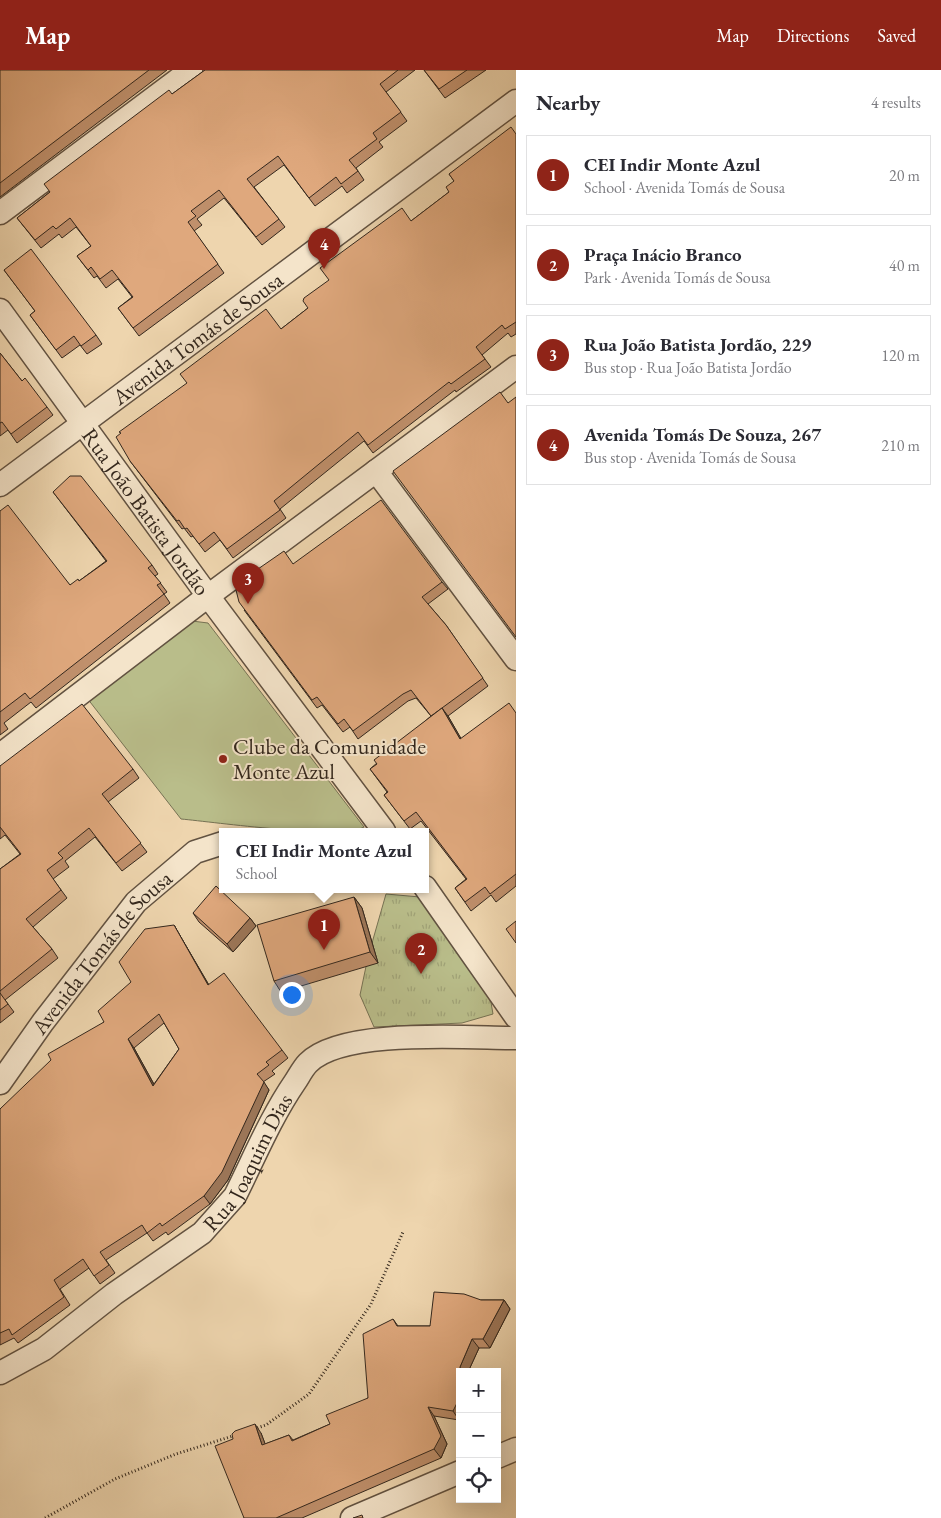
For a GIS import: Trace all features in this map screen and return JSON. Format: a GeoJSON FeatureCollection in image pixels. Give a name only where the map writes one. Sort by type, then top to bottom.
{"type":"FeatureCollection","features":[{"type":"Feature","properties":{"kind":"street"},"geometry":{"type":"LineString","coordinates":[[0,213],[191,70]]}},
{"type":"Feature","properties":{"kind":"street","name":"Avenida Tomás de Sousa"},"geometry":{"type":"LineString","coordinates":[[0,484],[516,101]]}},
{"type":"Feature","properties":{"kind":"street","name":"Rua João Batista Jordão"},"geometry":{"type":"LineString","coordinates":[[0,310],[208,596],[382,828]]}},
{"type":"Feature","properties":{"kind":"street"},"geometry":{"type":"LineString","coordinates":[[0,755],[208,596],[516,367]]}},
{"type":"Feature","properties":{"kind":"street"},"geometry":{"type":"LineString","coordinates":[[376,471],[516,659]]}},
{"type":"Feature","properties":{"kind":"street","name":"Avenida Tomás de Sousa"},"geometry":{"type":"LineString","coordinates":[[0,1083],[43,1022],[136,902],[195,852],[219,844]]}},
{"type":"Feature","properties":{"kind":"street"},"geometry":{"type":"LineString","coordinates":[[429,893],[516,1017]]}},
{"type":"Feature","properties":{"kind":"street","name":"Rua Joaquim Dias"},"geometry":{"type":"LineString","coordinates":[[0,1373],[44,1349],[114,1294],[202,1232],[224,1210],[235,1196],[284,1097],[308,1062],[329,1050],[354,1042],[412,1038],[516,1038]]}},
{"type":"Feature","properties":{"kind":"street"},"geometry":{"type":"LineString","coordinates":[[501,1455],[516,1449]]}},
{"type":"Feature","properties":{"kind":"street"},"geometry":{"type":"LineString","coordinates":[[352,1518],[456,1474]]}},
{"type":"Feature","properties":{"kind":"path"},"geometry":{"type":"LineString","coordinates":[[248,1431],[266,1425],[309,1394],[371,1304],[403,1232]]}},
{"type":"Feature","properties":{"kind":"path"},"geometry":{"type":"LineString","coordinates":[[45,1518],[115,1479],[176,1454],[239,1434]]}},
{"type":"Feature","properties":{"kind":"green space","name":"Clube da Comunidade Monte Azul"},"geometry":{"type":"Polygon","coordinates":[[[192,621],[208,623],[364,827],[271,828],[181,819],[87,698],[192,621]]]}},
{"type":"Feature","properties":{"kind":"green space"},"geometry":{"type":"Polygon","coordinates":[[[386,894],[420,897],[489,991],[493,1014],[462,1023],[374,1027],[360,995],[368,957],[386,894]]]}},
{"type":"Feature","properties":{"kind":"building"},"geometry":{"type":"Polygon","coordinates":[[[0,70],[149,70],[0,183],[0,70]]]}},
{"type":"Feature","properties":{"kind":"building"},"geometry":{"type":"Polygon","coordinates":[[[205,70],[398,70],[380,84],[401,112],[373,133],[377,139],[349,160],[358,171],[341,184],[336,177],[309,198],[278,156],[247,179],[279,219],[256,237],[219,190],[191,211],[196,216],[188,222],[218,264],[133,328],[118,308],[133,297],[112,270],[100,279],[91,267],[88,270],[77,256],[91,246],[70,218],[56,229],[53,226],[35,240],[17,218],[50,192],[44,184],[169,90],[172,94],[205,70]]]}},
{"type":"Feature","properties":{"kind":"building"},"geometry":{"type":"Polygon","coordinates":[[[424,70],[467,70],[439,89],[424,70]]]}},
{"type":"Feature","properties":{"kind":"building"},"geometry":{"type":"Polygon","coordinates":[[[511,127],[516,134],[516,322],[505,329],[502,325],[476,347],[485,359],[451,384],[449,382],[368,445],[358,432],[274,501],[280,510],[227,549],[214,532],[199,544],[187,528],[185,529],[179,520],[177,521],[130,461],[116,437],[121,433],[119,432],[187,383],[180,374],[266,309],[281,329],[308,308],[303,301],[304,298],[329,280],[320,268],[402,208],[411,221],[449,192],[446,187],[454,181],[449,174],[511,127]]]}},
{"type":"Feature","properties":{"kind":"building"},"geometry":{"type":"Polygon","coordinates":[[[31,249],[96,335],[81,346],[74,336],[56,350],[30,315],[35,311],[4,270],[31,249]]]}},
{"type":"Feature","properties":{"kind":"building"},"geometry":{"type":"Polygon","coordinates":[[[0,353],[22,381],[25,378],[47,407],[11,434],[2,422],[0,423],[0,353]]]}},
{"type":"Feature","properties":{"kind":"building"},"geometry":{"type":"Polygon","coordinates":[[[500,392],[508,403],[516,397],[516,637],[393,471],[500,392]]]}},
{"type":"Feature","properties":{"kind":"building"},"geometry":{"type":"Polygon","coordinates":[[[70,476],[81,476],[152,565],[148,568],[161,583],[157,585],[164,594],[30,699],[25,693],[0,712],[0,511],[8,505],[70,585],[78,579],[79,581],[107,561],[53,492],[70,476]]]}},
{"type":"Feature","properties":{"kind":"building"},"geometry":{"type":"Polygon","coordinates":[[[381,500],[442,582],[422,597],[446,625],[483,678],[431,716],[411,690],[353,731],[344,719],[338,724],[317,697],[312,700],[239,602],[236,590],[247,582],[245,578],[284,551],[293,564],[381,500]]]}},
{"type":"Feature","properties":{"kind":"building"},"geometry":{"type":"Polygon","coordinates":[[[509,703],[516,713],[516,874],[490,894],[485,887],[465,902],[455,888],[467,879],[416,812],[404,821],[384,795],[388,792],[370,769],[377,764],[374,760],[442,708],[460,739],[509,703]]]}},
{"type":"Feature","properties":{"kind":"building"},"geometry":{"type":"Polygon","coordinates":[[[82,704],[133,769],[102,794],[141,843],[116,863],[89,828],[58,853],[63,858],[47,870],[61,890],[26,919],[52,949],[0,991],[0,869],[21,854],[0,827],[0,766],[82,704]]]}},
{"type":"Feature","properties":{"kind":"building"},"geometry":{"type":"Polygon","coordinates":[[[216,886],[219,889],[219,893],[223,893],[250,918],[227,944],[193,913],[216,886]]]}},
{"type":"Feature","properties":{"kind":"building"},"geometry":{"type":"Polygon","coordinates":[[[354,897],[370,952],[274,981],[257,925],[354,897]]]}},
{"type":"Feature","properties":{"kind":"building"},"geometry":{"type":"Polygon","coordinates":[[[516,921],[516,943],[506,929],[516,921]]]}},
{"type":"Feature","properties":{"kind":"building"},"geometry":{"type":"Polygon","coordinates":[[[174,925],[208,985],[224,973],[282,1050],[266,1062],[269,1065],[257,1074],[264,1082],[222,1172],[204,1196],[162,1226],[160,1223],[147,1233],[142,1225],[100,1252],[109,1265],[94,1276],[83,1259],[54,1280],[64,1297],[12,1335],[9,1329],[0,1333],[0,1109],[51,1060],[48,1054],[104,1022],[98,1011],[131,982],[119,962],[145,929],[174,925]],[[159,1014],[128,1039],[153,1086],[179,1049],[159,1014]]]}},
{"type":"Feature","properties":{"kind":"building"},"geometry":{"type":"Polygon","coordinates":[[[0,993],[8,1004],[0,1010],[0,993]]]}},
{"type":"Feature","properties":{"kind":"building"},"geometry":{"type":"Polygon","coordinates":[[[434,1292],[464,1294],[481,1300],[504,1300],[483,1339],[472,1339],[460,1368],[456,1368],[456,1405],[453,1411],[428,1407],[441,1436],[434,1449],[276,1518],[244,1518],[215,1446],[233,1439],[232,1434],[235,1431],[255,1424],[262,1445],[289,1435],[292,1441],[330,1424],[326,1415],[368,1398],[363,1334],[393,1319],[397,1326],[430,1326],[434,1292]]]}},
{"type":"Feature","properties":{"kind":"place","name":"Avenida Tomás De Souza, 267"},"geometry":{"type":"Point","coordinates":[324,269]}},
{"type":"Feature","properties":{"kind":"place","name":"Rua João Batista Jordão, 229"},"geometry":{"type":"Point","coordinates":[248,604]}},
{"type":"Feature","properties":{"kind":"place","name":"Clube da Comunidade Monte Azul"},"geometry":{"type":"Point","coordinates":[223,759]}},
{"type":"Feature","properties":{"kind":"place","name":"CEI Indir Monte Azul"},"geometry":{"type":"Point","coordinates":[324,950]}},
{"type":"Feature","properties":{"kind":"place","name":"Praça Inácio Branco"},"geometry":{"type":"Point","coordinates":[421,974]}}]}
